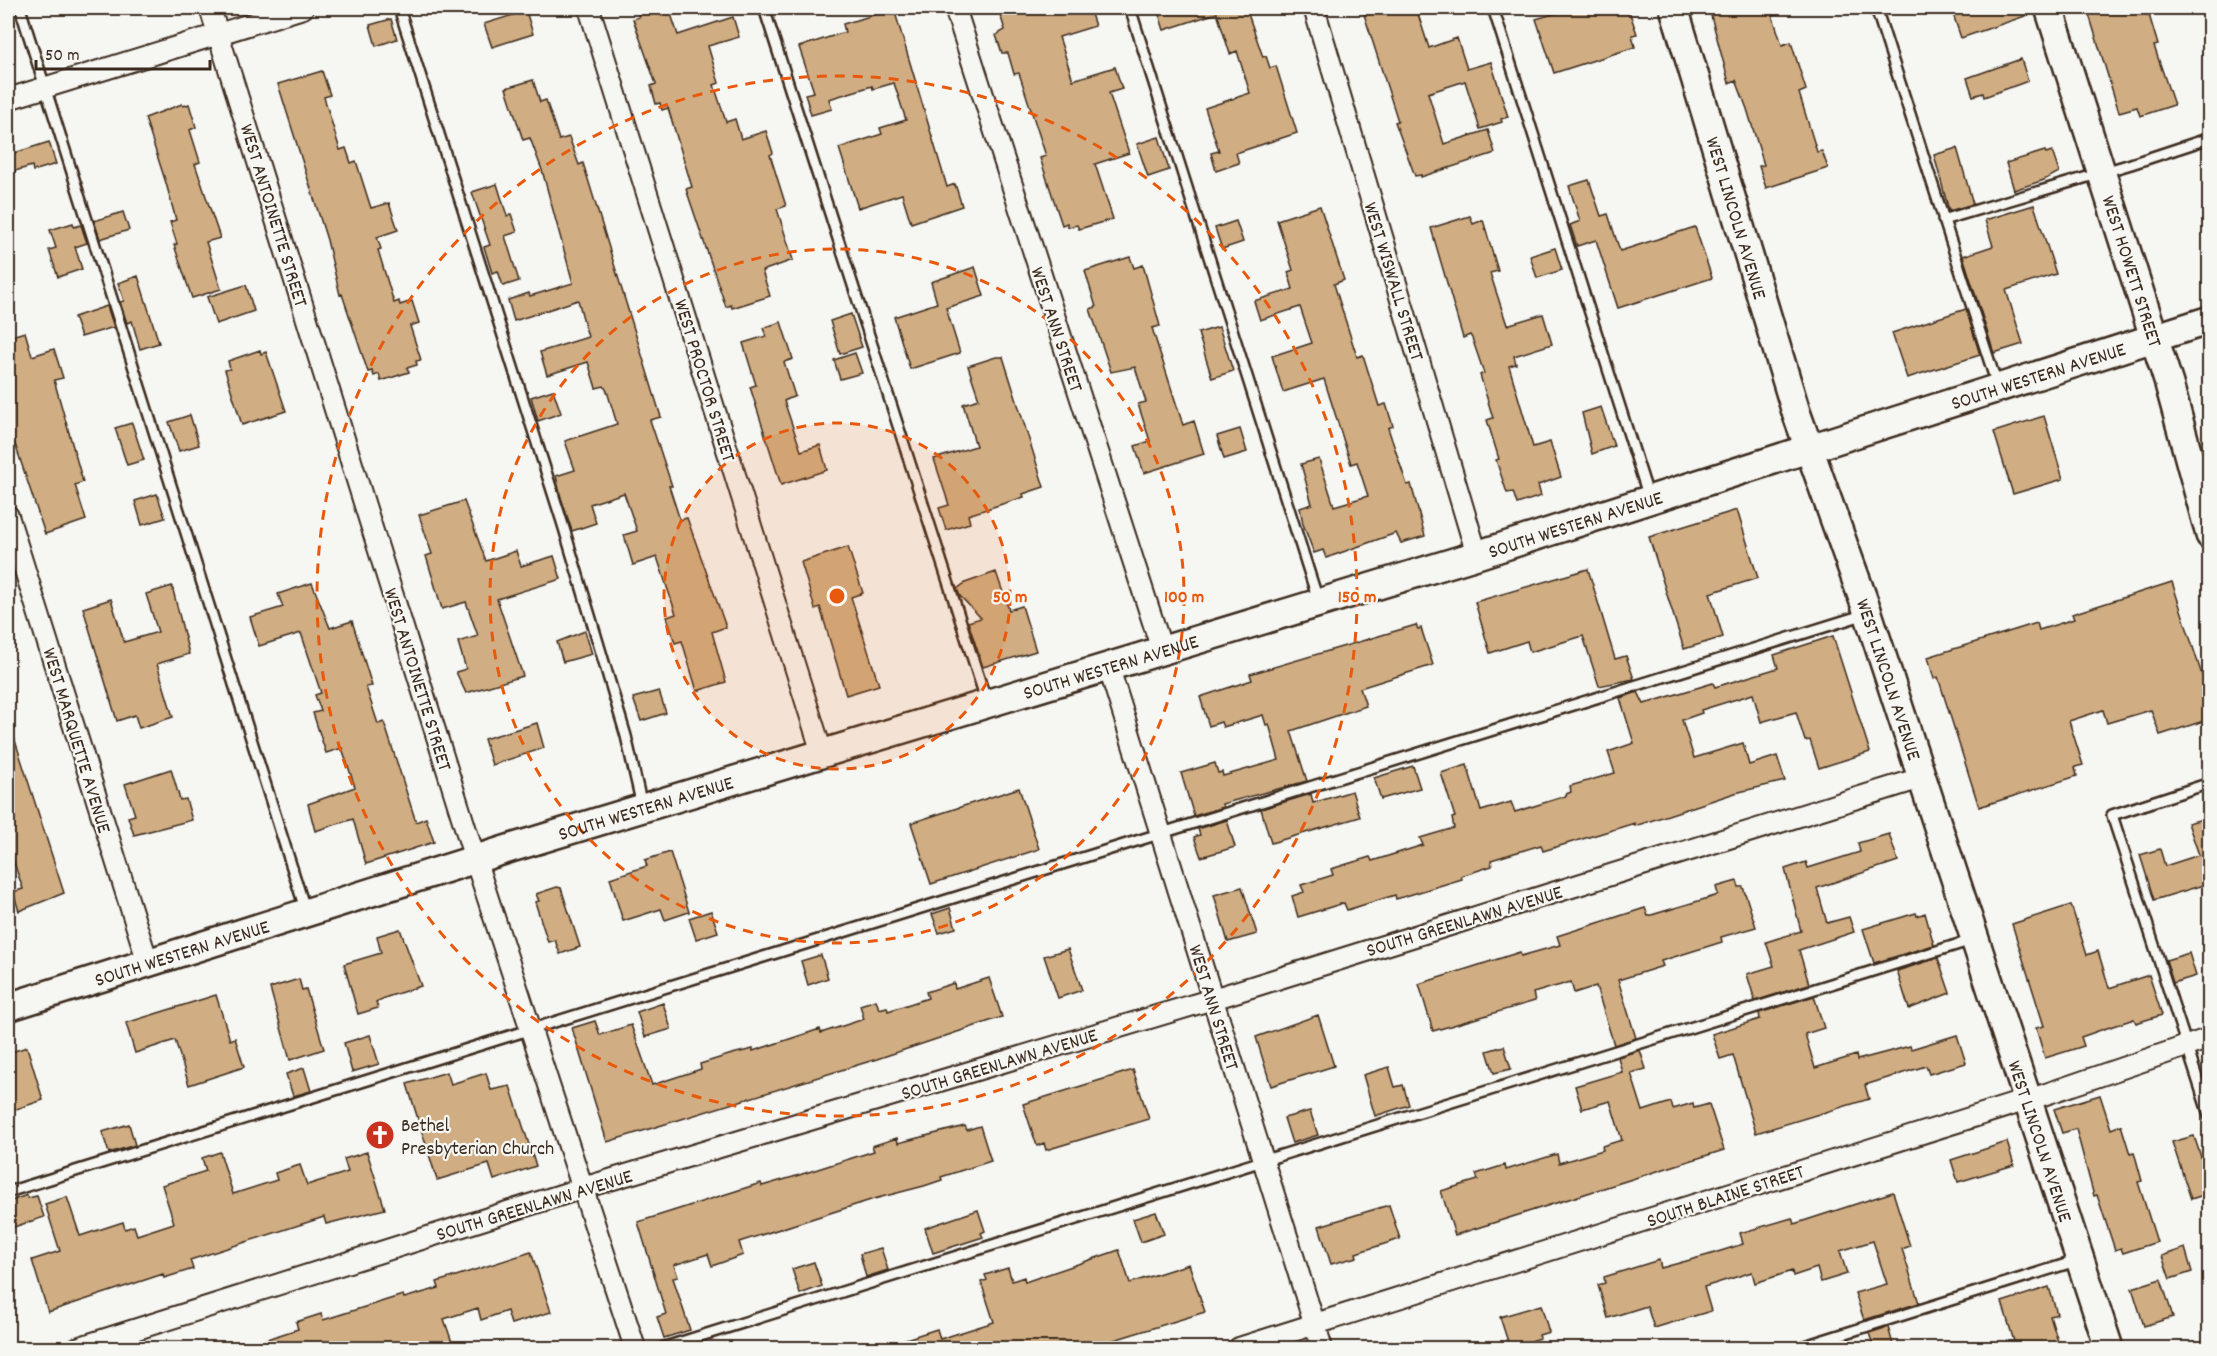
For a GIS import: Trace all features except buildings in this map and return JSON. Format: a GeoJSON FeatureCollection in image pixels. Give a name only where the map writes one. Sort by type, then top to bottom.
{"type":"FeatureCollection","features":[{"type":"Feature","properties":{"kind":"main road","name":"WEST LINCOLN AVENUE"},"geometry":{"type":"LineString","coordinates":[[1674,8],[1808,451],[1868,614],[2109,1348]]}},
{"type":"Feature","properties":{"kind":"main road","name":"WEST HOWETT STREET"},"geometry":{"type":"LineString","coordinates":[[2049,8],[2154,337],[2210,536]]}},
{"type":"Feature","properties":{"kind":"main road","name":"SOUTH WESTERN AVENUE"},"geometry":{"type":"LineString","coordinates":[[8,1007],[642,808],[1477,555],[1808,451],[2210,320]]}},
{"type":"Feature","properties":{"kind":"street","name":"WEST ANTOINETTE STREET"},"geometry":{"type":"LineString","coordinates":[[210,8],[475,860],[635,1348]]}},
{"type":"Feature","properties":{"kind":"street"},"geometry":{"type":"LineString","coordinates":[[8,99],[303,8]]}},
{"type":"Feature","properties":{"kind":"street","name":"WEST PROCTOR STREET"},"geometry":{"type":"LineString","coordinates":[[589,8],[822,753]]}},
{"type":"Feature","properties":{"kind":"street","name":"WEST ANN STREET"},"geometry":{"type":"LineString","coordinates":[[955,8],[1162,650]]}},
{"type":"Feature","properties":{"kind":"street","name":"WEST WISWALL STREET"},"geometry":{"type":"LineString","coordinates":[[1314,8],[1477,555]]}},
{"type":"Feature","properties":{"kind":"street","name":"WEST MARQUETTE AVENUE"},"geometry":{"type":"LineString","coordinates":[[8,516],[148,963]]}},
{"type":"Feature","properties":{"kind":"street","name":"WEST ANN STREET"},"geometry":{"type":"LineString","coordinates":[[1108,665],[1322,1348]]}},
{"type":"Feature","properties":{"kind":"street","name":"SOUTH GREENLAWN AVENUE"},"geometry":{"type":"LineString","coordinates":[[77,1348],[583,1188],[1213,999],[1921,778]]}},
{"type":"Feature","properties":{"kind":"street","name":"SOUTH BLAINE STREET"},"geometry":{"type":"LineString","coordinates":[[1239,1348],[1315,1326],[2027,1100],[2210,1038]]}},
{"type":"Feature","properties":{"kind":"lane"},"geometry":{"type":"LineString","coordinates":[[20,8],[43,88],[306,913]]}},
{"type":"Feature","properties":{"kind":"lane"},"geometry":{"type":"LineString","coordinates":[[399,8],[566,536],[626,736],[642,808]]}},
{"type":"Feature","properties":{"kind":"lane"},"geometry":{"type":"LineString","coordinates":[[764,8],[987,703]]}},
{"type":"Feature","properties":{"kind":"lane"},"geometry":{"type":"LineString","coordinates":[[1130,8],[1319,603]]}},
{"type":"Feature","properties":{"kind":"lane"},"geometry":{"type":"LineString","coordinates":[[1493,8],[1650,500]]}},
{"type":"Feature","properties":{"kind":"lane"},"geometry":{"type":"LineString","coordinates":[[1876,8],[1998,388]]}},
{"type":"Feature","properties":{"kind":"lane"},"geometry":{"type":"LineString","coordinates":[[1943,220],[2101,174],[2210,138]]}},
{"type":"Feature","properties":{"kind":"lane"},"geometry":{"type":"LineString","coordinates":[[8,1192],[1868,614]]}},
{"type":"Feature","properties":{"kind":"lane"},"geometry":{"type":"LineString","coordinates":[[2210,783],[2112,815],[2210,1118]]}},
{"type":"Feature","properties":{"kind":"lane"},"geometry":{"type":"LineString","coordinates":[[662,1348],[1974,940]]}},
{"type":"Feature","properties":{"kind":"lane"},"geometry":{"type":"LineString","coordinates":[[1798,1348],[2081,1260]]}},
{"type":"Feature","properties":{"kind":"place","name":"Bethel Presbyterian Church"},"geometry":{"type":"Point","coordinates":[380,1135]}}]}
